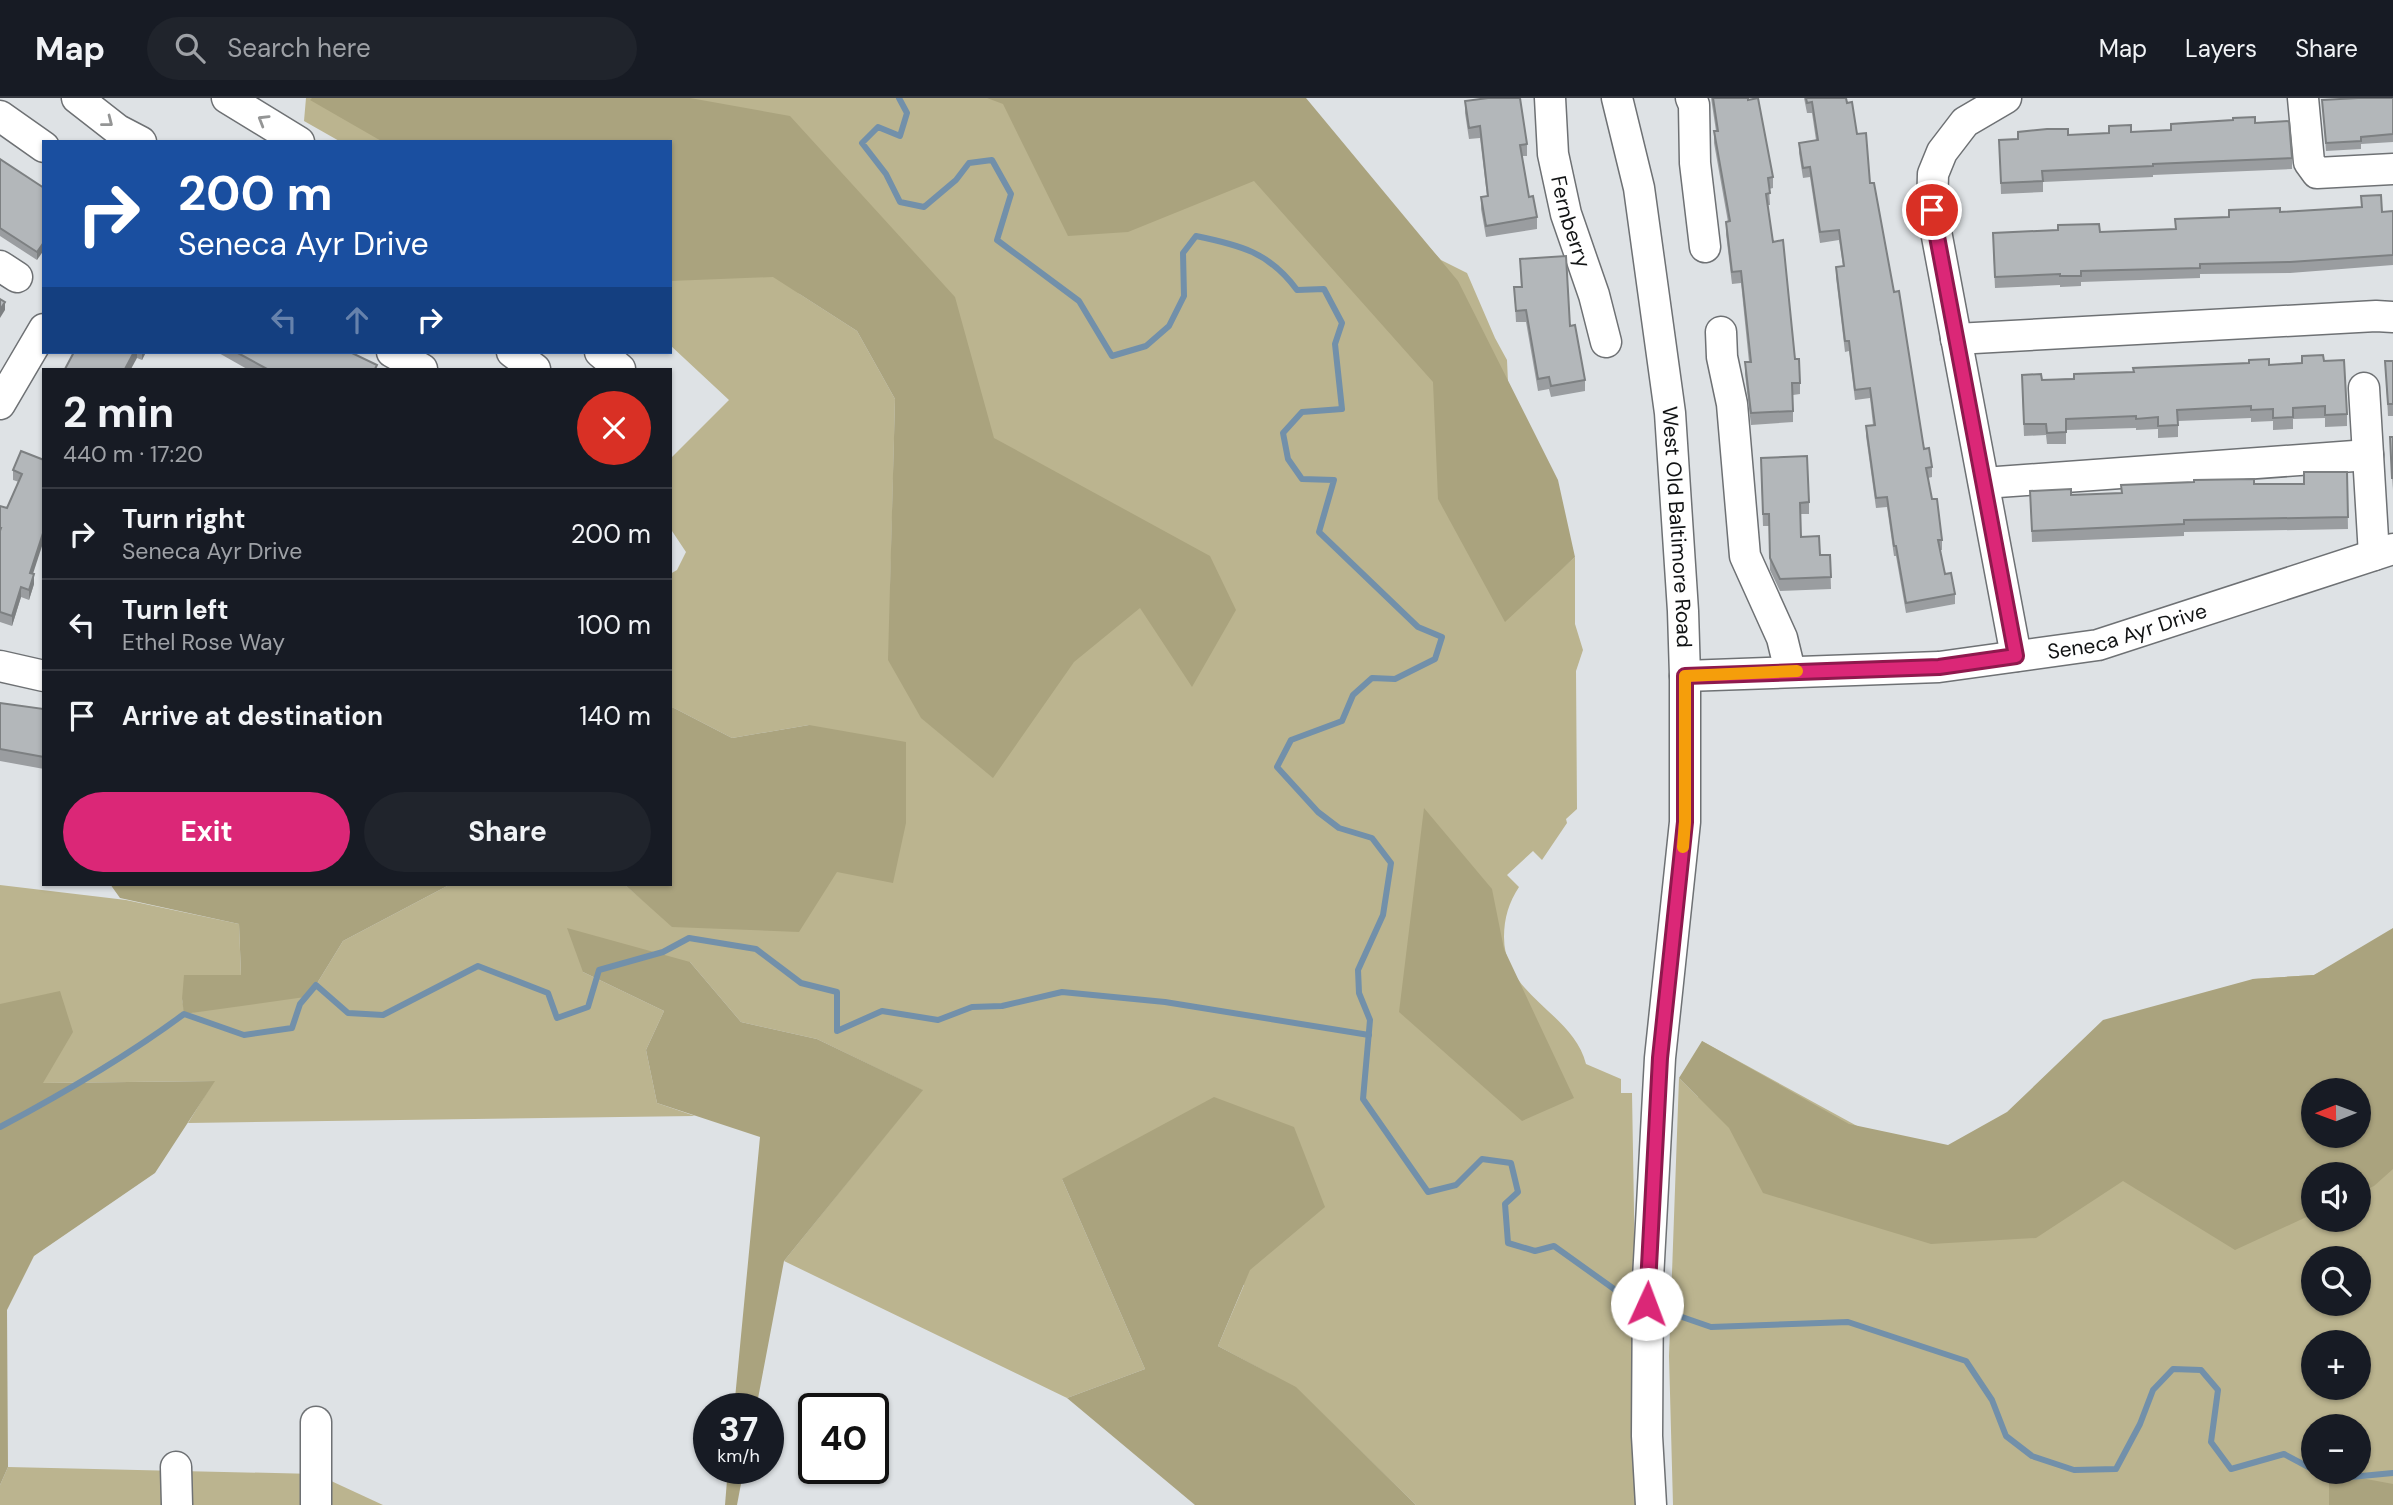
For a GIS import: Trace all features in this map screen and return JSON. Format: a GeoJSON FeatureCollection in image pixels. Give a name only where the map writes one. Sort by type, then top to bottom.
{"type":"FeatureCollection","features":[{"type":"Feature","properties":{"kind":"street"},"geometry":{"type":"LineString","coordinates":[[77,98],[118,130],[137,140]]}},
{"type":"Feature","properties":{"kind":"street"},"geometry":{"type":"LineString","coordinates":[[226,98],[296,140]]}},
{"type":"Feature","properties":{"kind":"street","name":"Fernberry"},"geometry":{"type":"LineString","coordinates":[[1550,98],[1553,154],[1566,214],[1594,295],[1606,342]]}},
{"type":"Feature","properties":{"kind":"street","name":"West Old Baltimore Road"},"geometry":{"type":"LineString","coordinates":[[1616,98],[1639,188],[1670,414],[1685,676],[1685,822],[1660,1058],[1648,1279],[1647,1436],[1651,1505]]}},
{"type":"Feature","properties":{"kind":"street"},"geometry":{"type":"LineString","coordinates":[[1691,98],[1694,106],[1695,163],[1705,247]]}},
{"type":"Feature","properties":{"kind":"street"},"geometry":{"type":"LineString","coordinates":[[2006,98],[1965,122],[1942,152],[1933,174],[1932,210],[2016,656]]}},
{"type":"Feature","properties":{"kind":"street"},"geometry":{"type":"LineString","coordinates":[[2303,98],[2309,162],[2317,173],[2393,169]]}},
{"type":"Feature","properties":{"kind":"street"},"geometry":{"type":"LineString","coordinates":[[0,116],[42,146]]}},
{"type":"Feature","properties":{"kind":"street"},"geometry":{"type":"LineString","coordinates":[[1956,339],[2393,317]]}},
{"type":"Feature","properties":{"kind":"street"},"geometry":{"type":"LineString","coordinates":[[1,402],[42,332]]}},
{"type":"Feature","properties":{"kind":"street"},"geometry":{"type":"LineString","coordinates":[[1721,332],[1722,357],[1732,404],[1745,556],[1782,638],[1790,671]]}},
{"type":"Feature","properties":{"kind":"street"},"geometry":{"type":"LineString","coordinates":[[396,354],[420,368]]}},
{"type":"Feature","properties":{"kind":"street"},"geometry":{"type":"LineString","coordinates":[[515,354],[534,368]]}},
{"type":"Feature","properties":{"kind":"street"},"geometry":{"type":"LineString","coordinates":[[602,354],[619,368]]}},
{"type":"Feature","properties":{"kind":"street"},"geometry":{"type":"LineString","coordinates":[[2364,388],[2368,455],[2383,552]]}},
{"type":"Feature","properties":{"kind":"street"},"geometry":{"type":"LineString","coordinates":[[1984,483],[2368,455]]}},
{"type":"Feature","properties":{"kind":"street","name":"Seneca Ayr Drive"},"geometry":{"type":"LineString","coordinates":[[1685,676],[1939,667],[2098,645],[2383,552]]}},
{"type":"Feature","properties":{"kind":"street"},"geometry":{"type":"LineString","coordinates":[[0,666],[42,676]]}},
{"type":"Feature","properties":{"kind":"street"},"geometry":{"type":"LineString","coordinates":[[316,1422],[316,1505]]}},
{"type":"Feature","properties":{"kind":"street"},"geometry":{"type":"LineString","coordinates":[[176,1467],[177,1505]]}},
{"type":"Feature","properties":{"kind":"shaded area"},"geometry":{"type":"Polygon","coordinates":[[[306,98],[1286,98],[1441,260],[1467,273],[1507,360],[1509,404],[1559,571],[1575,557],[1575,624],[1583,650],[1576,671],[1577,809],[1566,819],[1567,823],[1542,860],[1533,851],[1507,875],[1519,887],[1508,911],[1504,937],[1507,958],[1515,975],[1568,1031],[1579,1046],[1586,1064],[1621,1079],[1621,1093],[1632,1093],[1639,1505],[1416,1505],[1296,1388],[1218,1346],[1244,1285],[1062,1179],[1145,1369],[1067,1398],[784,1261],[922,1090],[817,1039],[741,1022],[690,962],[583,972],[664,1011],[646,1050],[657,1103],[695,1116],[188,1123],[214,1081],[42,1083],[0,1004],[0,885],[126,900],[239,924],[241,976],[182,999],[185,1014],[316,985],[343,941],[447,886],[626,886],[673,926],[837,871],[846,873],[809,725],[732,738],[672,708],[672,573],[677,570],[686,552],[672,531],[672,457],[729,400],[672,347],[672,140],[337,140],[304,121],[306,98]],[[798,293],[857,331],[895,399],[890,597],[921,402],[843,310],[798,293]]]}},
{"type":"Feature","properties":{"kind":"shaded area"},"geometry":{"type":"Polygon","coordinates":[[[690,98],[790,116],[955,297],[994,438],[1210,556],[1236,610],[1192,687],[1140,608],[1074,662],[993,778],[921,718],[888,660],[895,399],[857,331],[773,277],[672,281],[672,140],[380,140],[310,100],[690,98]]]}},
{"type":"Feature","properties":{"kind":"shaded area"},"geometry":{"type":"Polygon","coordinates":[[[987,98],[1306,98],[1458,281],[1558,480],[1575,557],[1505,622],[1438,499],[1433,382],[1254,181],[1128,232],[1068,236],[1003,104],[987,98]]]}},
{"type":"Feature","properties":{"kind":"shaded area"},"geometry":{"type":"Polygon","coordinates":[[[672,708],[732,738],[809,725],[906,742],[906,823],[893,883],[837,872],[799,932],[672,927],[626,886],[672,886],[672,708]]]}},
{"type":"Feature","properties":{"kind":"shaded area"},"geometry":{"type":"Polygon","coordinates":[[[1424,808],[1492,889],[1504,949],[1574,1098],[1522,1121],[1399,1012],[1424,808]]]}},
{"type":"Feature","properties":{"kind":"shaded area"},"geometry":{"type":"Polygon","coordinates":[[[111,886],[447,886],[343,941],[316,985],[305,997],[184,1014],[184,975],[241,975],[239,924],[120,898],[111,886]]]}},
{"type":"Feature","properties":{"kind":"shaded area"},"geometry":{"type":"Polygon","coordinates":[[[567,928],[690,962],[741,1022],[817,1039],[923,1090],[784,1261],[759,1393],[736,1393],[760,1137],[657,1103],[646,1050],[664,1011],[583,972],[567,928]]]}},
{"type":"Feature","properties":{"kind":"shaded area"},"geometry":{"type":"Polygon","coordinates":[[[2393,928],[2393,1169],[2371,1187],[2371,1162],[2301,1162],[2301,1220],[2235,1250],[2123,1181],[2036,1238],[1931,1244],[1763,1193],[1729,1128],[1679,1078],[1702,1041],[1849,1124],[1948,1145],[2007,1112],[2103,1020],[2253,979],[2314,975],[2393,928]]]}},
{"type":"Feature","properties":{"kind":"shaded area"},"geometry":{"type":"Polygon","coordinates":[[[2393,934],[2393,1505],[1673,1505],[1669,1356],[1679,1078],[1698,1097],[1702,1041],[1890,1144],[1963,1173],[2253,979],[2314,975],[2393,934]]]}},
{"type":"Feature","properties":{"kind":"shaded area"},"geometry":{"type":"Polygon","coordinates":[[[60,991],[73,1032],[43,1083],[215,1081],[155,1173],[34,1256],[7,1310],[8,1467],[0,1485],[0,1004],[60,991]]]}},
{"type":"Feature","properties":{"kind":"shaded area"},"geometry":{"type":"Polygon","coordinates":[[[1214,1097],[1294,1127],[1325,1207],[1250,1270],[1218,1346],[1296,1387],[1416,1505],[1195,1505],[1067,1398],[1145,1369],[1062,1179],[1214,1097]]]}},
{"type":"Feature","properties":{"kind":"shaded area"},"geometry":{"type":"Polygon","coordinates":[[[8,1467],[316,1474],[383,1505],[0,1505],[0,1485],[8,1467]]]}},
{"type":"Feature","properties":{"kind":"shaded area"},"geometry":{"type":"Polygon","coordinates":[[[2371,1480],[2393,1484],[2393,1505],[2329,1505],[2329,1484],[2371,1484],[2371,1480]]]}},
{"type":"Feature","properties":{"kind":"shaded area"},"geometry":{"type":"Polygon","coordinates":[[[727,1484],[741,1484],[737,1505],[725,1505],[727,1484]]]}},
{"type":"Feature","properties":{"kind":"building"},"geometry":{"type":"Polygon","coordinates":[[[1520,98],[1527,144],[1520,145],[1529,197],[1533,196],[1537,217],[1486,226],[1481,197],[1488,196],[1480,126],[1469,128],[1465,101],[1520,98]]]}},
{"type":"Feature","properties":{"kind":"building"},"geometry":{"type":"Polygon","coordinates":[[[1713,98],[1758,98],[1773,177],[1768,178],[1770,193],[1766,194],[1773,242],[1783,240],[1795,359],[1799,359],[1800,383],[1792,383],[1793,411],[1751,413],[1745,362],[1751,362],[1741,271],[1732,272],[1726,222],[1730,221],[1714,131],[1718,131],[1713,98]]]}},
{"type":"Feature","properties":{"kind":"building"},"geometry":{"type":"Polygon","coordinates":[[[1806,98],[1846,98],[1847,103],[1852,102],[1857,134],[1866,133],[1870,183],[1874,183],[1894,292],[1899,291],[1924,449],[1929,448],[1932,467],[1926,468],[1932,499],[1937,499],[1942,540],[1938,540],[1945,574],[1951,573],[1955,594],[1906,603],[1887,497],[1876,498],[1866,426],[1875,425],[1870,388],[1855,390],[1849,341],[1845,341],[1836,267],[1844,266],[1839,230],[1820,232],[1810,167],[1803,168],[1799,143],[1818,140],[1812,102],[1807,103],[1806,98]]]}},
{"type":"Feature","properties":{"kind":"building"},"geometry":{"type":"Polygon","coordinates":[[[2393,98],[2393,134],[2361,137],[2361,141],[2326,143],[2322,100],[2393,98]]]}},
{"type":"Feature","properties":{"kind":"building"},"geometry":{"type":"Polygon","coordinates":[[[2255,117],[2255,123],[2289,121],[2292,158],[2042,171],[2043,181],[2001,183],[1999,140],[2018,139],[2018,132],[2068,129],[2068,135],[2109,133],[2109,126],[2131,125],[2131,132],[2171,130],[2171,124],[2255,117]]]}},
{"type":"Feature","properties":{"kind":"building"},"geometry":{"type":"Polygon","coordinates":[[[0,159],[42,187],[42,245],[37,252],[0,228],[0,159]]]}},
{"type":"Feature","properties":{"kind":"building"},"geometry":{"type":"Polygon","coordinates":[[[2381,195],[2382,212],[2393,211],[2393,255],[2290,262],[2200,264],[2200,268],[2081,271],[2081,276],[2060,274],[1995,277],[1993,233],[2058,230],[2058,225],[2099,224],[2100,232],[2176,229],[2175,219],[2229,217],[2229,210],[2280,208],[2280,212],[2362,207],[2361,196],[2381,195]]]}},
{"type":"Feature","properties":{"kind":"building"},"geometry":{"type":"Polygon","coordinates":[[[1566,256],[1570,326],[1575,325],[1585,380],[1551,386],[1549,377],[1538,379],[1526,310],[1516,311],[1514,287],[1522,287],[1520,259],[1566,256]]]}},
{"type":"Feature","properties":{"kind":"building"},"geometry":{"type":"Polygon","coordinates":[[[73,354],[133,354],[126,368],[66,368],[73,354]]]}},
{"type":"Feature","properties":{"kind":"building"},"geometry":{"type":"Polygon","coordinates":[[[240,354],[354,354],[377,365],[376,368],[265,368],[240,354]]]}},
{"type":"Feature","properties":{"kind":"building"},"geometry":{"type":"Polygon","coordinates":[[[2323,355],[2324,361],[2344,360],[2347,414],[2325,415],[2325,406],[2293,408],[2293,417],[2273,418],[2273,409],[2251,410],[2251,406],[2177,410],[2178,425],[2158,426],[2158,417],[2066,419],[2066,432],[2047,433],[2046,424],[2024,424],[2022,375],[2041,374],[2042,380],[2074,379],[2074,374],[2134,372],[2133,368],[2249,363],[2249,360],[2269,359],[2269,365],[2302,363],[2302,356],[2323,355]]]}},
{"type":"Feature","properties":{"kind":"building"},"geometry":{"type":"Polygon","coordinates":[[[2385,361],[2393,361],[2393,404],[2388,404],[2385,361]]]}},
{"type":"Feature","properties":{"kind":"building"},"geometry":{"type":"Polygon","coordinates":[[[2390,437],[2393,437],[2393,478],[2392,478],[2390,437]]]}},
{"type":"Feature","properties":{"kind":"building"},"geometry":{"type":"Polygon","coordinates":[[[21,451],[42,459],[42,536],[30,573],[34,574],[29,590],[21,587],[12,616],[0,612],[0,506],[7,508],[22,474],[13,470],[21,451]]]}},
{"type":"Feature","properties":{"kind":"building"},"geometry":{"type":"Polygon","coordinates":[[[1807,456],[1809,502],[1800,503],[1801,537],[1819,536],[1820,555],[1830,555],[1831,577],[1780,579],[1770,558],[1769,514],[1763,514],[1761,458],[1807,456]]]}},
{"type":"Feature","properties":{"kind":"building"},"geometry":{"type":"Polygon","coordinates":[[[2304,472],[2347,472],[2348,517],[2184,520],[2184,524],[2032,531],[2030,491],[2071,489],[2071,495],[2122,493],[2121,485],[2194,480],[2254,479],[2254,484],[2304,484],[2304,472]]]}},
{"type":"Feature","properties":{"kind":"building"},"geometry":{"type":"Polygon","coordinates":[[[0,703],[42,709],[42,757],[0,749],[0,703]]]}},
{"type":"Feature","properties":{"kind":"waterway"},"geometry":{"type":"LineString","coordinates":[[899,98],[907,113],[900,136],[878,127],[862,143],[886,174],[900,202],[924,207],[956,180],[969,163],[992,160],[1011,194],[997,240],[1079,301],[1112,356],[1146,346],[1169,326],[1184,296],[1183,253],[1196,236],[1252,252],[1276,267],[1297,290],[1324,289],[1342,323],[1335,344],[1342,409],[1302,412],[1283,433],[1288,459],[1302,479],[1334,480],[1319,532],[1418,627],[1442,637],[1435,659],[1395,679],[1372,678],[1353,695],[1342,721],[1291,740],[1277,767],[1318,812],[1339,828],[1372,838],[1391,863],[1383,915],[1358,970],[1359,993],[1370,1020],[1363,1099],[1428,1192],[1456,1185],[1482,1159],[1511,1163],[1518,1192],[1505,1204],[1508,1243],[1535,1251],[1554,1246],[1628,1299],[1639,1303]]}},
{"type":"Feature","properties":{"kind":"waterway"},"geometry":{"type":"LineString","coordinates":[[0,1127],[94,1074],[184,1014],[244,1035],[292,1028],[300,1004],[316,985],[348,1013],[383,1015],[478,966],[548,993],[557,1018],[588,1007],[599,970],[663,952],[689,938],[756,949],[801,983],[837,992],[837,1031],[882,1011],[938,1020],[972,1007],[1002,1006],[1062,992],[1165,1002],[1369,1035]]}},
{"type":"Feature","properties":{"kind":"waterway"},"geometry":{"type":"LineString","coordinates":[[1656,1308],[1711,1327],[1848,1322],[1966,1361],[1992,1400],[2006,1436],[2032,1456],[2074,1470],[2116,1469],[2140,1424],[2153,1390],[2173,1369],[2201,1370],[2218,1390],[2211,1442],[2231,1469],[2284,1454],[2301,1463]]}},
{"type":"Feature","properties":{"kind":"waterway"},"geometry":{"type":"LineString","coordinates":[[2371,1475],[2393,1473]]}},
{"type":"Feature","properties":{"kind":"slow traffic"},"geometry":{"type":"LineString","coordinates":[[1683,847],[1685,676],[1797,671]]}},
{"type":"Feature","properties":{"kind":"route"},"geometry":{"type":"LineString","coordinates":[[1647,1304],[1660,1058],[1685,822],[1685,676],[1939,667],[2016,656],[1932,210]]}}]}
